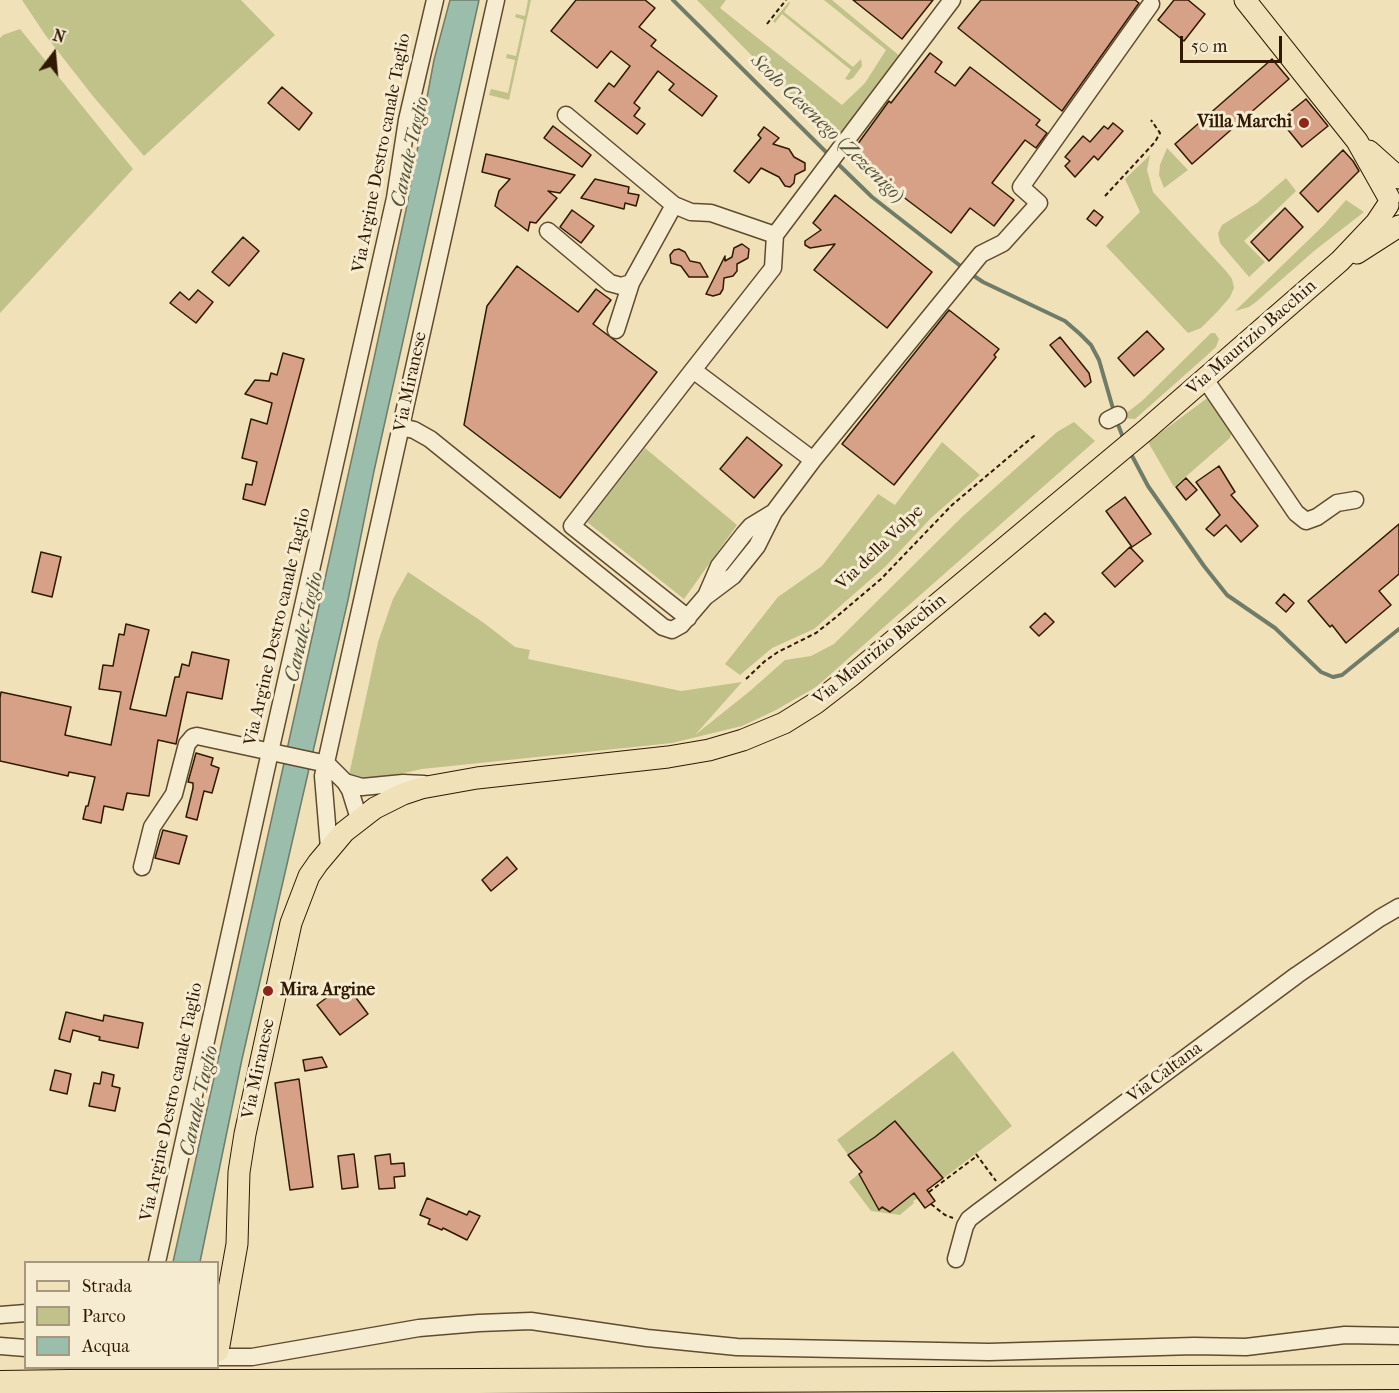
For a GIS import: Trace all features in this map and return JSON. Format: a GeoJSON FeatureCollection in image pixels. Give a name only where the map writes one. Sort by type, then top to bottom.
{"type":"FeatureCollection","features":[{"type":"Feature","properties":{"kind":"highway"},"geometry":{"type":"LineString","coordinates":[[0,1383],[1399,1377]]}},
{"type":"Feature","properties":{"kind":"main road"},"geometry":{"type":"LineString","coordinates":[[1245,0],[1357,141],[1394,202]]}},
{"type":"Feature","properties":{"kind":"main road"},"geometry":{"type":"LineString","coordinates":[[1357,141],[1399,178]]}},
{"type":"Feature","properties":{"kind":"main road","name":"Via Maurizio Bacchin"},"geometry":{"type":"LineString","coordinates":[[329,848],[359,819],[403,794],[439,784],[544,770],[668,758],[735,743],[784,723],[816,703],[850,676],[1147,429],[1340,261],[1394,202]]}},
{"type":"Feature","properties":{"kind":"main road","name":"Via Maurizio Bacchin"},"geometry":{"type":"LineString","coordinates":[[1340,261],[1365,249],[1399,226]]}},
{"type":"Feature","properties":{"kind":"main road","name":"Via Miranese"},"geometry":{"type":"LineString","coordinates":[[219,1345],[237,1244],[239,1172],[245,1134],[291,923],[309,876],[329,848]]}},
{"type":"Feature","properties":{"kind":"main road"},"geometry":{"type":"LineString","coordinates":[[208,1393],[214,1369]]}},
{"type":"Feature","properties":{"kind":"street","name":"Via Argine Destro canale Taglio"},"geometry":{"type":"LineString","coordinates":[[157,1261],[276,754],[395,198],[407,120],[435,0]]}},
{"type":"Feature","properties":{"kind":"street","name":"Via Miranese"},"geometry":{"type":"LineString","coordinates":[[329,848],[322,763],[401,427],[495,0]]}},
{"type":"Feature","properties":{"kind":"street"},"geometry":{"type":"LineString","coordinates":[[688,618],[572,526],[773,268],[775,235],[952,0]]}},
{"type":"Feature","properties":{"kind":"street"},"geometry":{"type":"LineString","coordinates":[[401,427],[414,430],[430,439],[663,627],[672,630],[681,625],[705,597],[733,576],[757,546],[774,512],[813,460],[975,261],[981,254],[1003,243],[1039,203],[1021,187],[1151,4]]}},
{"type":"Feature","properties":{"kind":"street"},"geometry":{"type":"LineString","coordinates":[[566,115],[674,205],[691,212],[711,213],[775,235]]}},
{"type":"Feature","properties":{"kind":"street"},"geometry":{"type":"LineString","coordinates":[[616,330],[631,283],[674,205]]}},
{"type":"Feature","properties":{"kind":"street"},"geometry":{"type":"LineString","coordinates":[[548,231],[610,283],[621,286],[631,283]]}},
{"type":"Feature","properties":{"kind":"street"},"geometry":{"type":"LineString","coordinates":[[693,370],[813,460]]}},
{"type":"Feature","properties":{"kind":"street"},"geometry":{"type":"LineString","coordinates":[[1205,379],[1296,513],[1306,521],[1317,518],[1337,503],[1355,500]]}},
{"type":"Feature","properties":{"kind":"street"},"geometry":{"type":"LineString","coordinates":[[142,867],[152,827],[174,794],[188,744],[193,737],[197,736],[322,763],[345,782],[350,790],[359,819]]}},
{"type":"Feature","properties":{"kind":"street"},"geometry":{"type":"LineString","coordinates":[[345,782],[362,787],[403,783],[439,784]]}},
{"type":"Feature","properties":{"kind":"street"},"geometry":{"type":"LineString","coordinates":[[325,798],[359,819]]}},
{"type":"Feature","properties":{"kind":"street","name":"Via Caltana"},"geometry":{"type":"LineString","coordinates":[[961,1240],[969,1219],[1297,975],[1399,907]]}},
{"type":"Feature","properties":{"kind":"street"},"geometry":{"type":"LineString","coordinates":[[0,1315],[24,1313]]}},
{"type":"Feature","properties":{"kind":"street"},"geometry":{"type":"LineString","coordinates":[[219,1357],[252,1357],[419,1329],[531,1321],[647,1338],[748,1348],[989,1352],[1194,1346],[1246,1347],[1345,1335],[1399,1336]]}},
{"type":"Feature","properties":{"kind":"street"},"geometry":{"type":"LineString","coordinates":[[0,1347],[24,1348]]}},
{"type":"Feature","properties":{"kind":"street"},"geometry":{"type":"LineString","coordinates":[[98,1369],[98,1393]]}},
{"type":"Feature","properties":{"kind":"path"},"geometry":{"type":"LineString","coordinates":[[767,24],[786,0]]}},
{"type":"Feature","properties":{"kind":"path"},"geometry":{"type":"LineString","coordinates":[[1105,196],[1155,142],[1160,133],[1151,120]]}},
{"type":"Feature","properties":{"kind":"path","name":"Via della Volpe"},"geometry":{"type":"LineString","coordinates":[[746,679],[778,652],[816,633],[835,618],[880,579],[952,505],[1035,435]]}},
{"type":"Feature","properties":{"kind":"path"},"geometry":{"type":"LineString","coordinates":[[928,1192],[977,1155],[1005,1192]]}},
{"type":"Feature","properties":{"kind":"path"},"geometry":{"type":"LineString","coordinates":[[931,1204],[945,1215],[961,1240]]}},
{"type":"Feature","properties":{"kind":"green space"},"geometry":{"type":"Polygon","coordinates":[[[22,0],[241,0],[275,35],[144,156],[92,95],[46,36],[22,0]]]}},
{"type":"Feature","properties":{"kind":"green space"},"geometry":{"type":"Polygon","coordinates":[[[528,0],[531,0],[509,100],[489,95],[491,89],[508,93],[515,60],[506,58],[507,54],[516,56],[524,20],[515,17],[516,14],[525,16],[528,0]]]}},
{"type":"Feature","properties":{"kind":"green space"},"geometry":{"type":"Polygon","coordinates":[[[697,0],[726,0],[720,8],[842,105],[865,83],[886,50],[824,0],[832,0],[901,57],[835,140],[697,0]]]}},
{"type":"Feature","properties":{"kind":"green space"},"geometry":{"type":"Polygon","coordinates":[[[789,2],[784,12],[853,67],[861,59],[862,66],[853,78],[845,79],[851,70],[782,14],[775,23],[773,21],[789,2]]]}},
{"type":"Feature","properties":{"kind":"green space"},"geometry":{"type":"Polygon","coordinates":[[[20,29],[133,169],[0,313],[0,38],[20,29]]]}},
{"type":"Feature","properties":{"kind":"green space"},"geometry":{"type":"Polygon","coordinates":[[[1167,148],[1188,170],[1164,188],[1159,175],[1160,165],[1167,148]]]}},
{"type":"Feature","properties":{"kind":"green space"},"geometry":{"type":"Polygon","coordinates":[[[1150,155],[1147,170],[1153,192],[1226,271],[1232,279],[1234,288],[1230,297],[1201,328],[1188,333],[1106,246],[1140,212],[1125,179],[1150,155]]]}},
{"type":"Feature","properties":{"kind":"green space"},"geometry":{"type":"Polygon","coordinates":[[[1286,178],[1296,191],[1244,241],[1265,262],[1249,277],[1220,243],[1218,233],[1222,225],[1257,203],[1286,178]]]}},
{"type":"Feature","properties":{"kind":"green space"},"geometry":{"type":"Polygon","coordinates":[[[1346,200],[1364,212],[1314,251],[1256,302],[1249,307],[1235,311],[1324,225],[1346,200]]]}},
{"type":"Feature","properties":{"kind":"green space"},"geometry":{"type":"Polygon","coordinates":[[[1211,333],[1215,333],[1219,339],[1216,347],[1135,419],[1120,418],[1142,401],[1211,333]]]}},
{"type":"Feature","properties":{"kind":"green space"},"geometry":{"type":"Polygon","coordinates":[[[1206,399],[1210,400],[1231,434],[1230,438],[1174,487],[1148,442],[1206,399]]]}},
{"type":"Feature","properties":{"kind":"green space"},"geometry":{"type":"Polygon","coordinates":[[[1074,422],[1095,441],[816,687],[776,710],[742,726],[672,743],[422,769],[367,781],[349,775],[378,642],[393,599],[408,572],[484,623],[515,647],[530,650],[528,659],[681,691],[742,682],[695,735],[785,660],[811,656],[834,644],[964,515],[1057,432],[1074,422]]]}},
{"type":"Feature","properties":{"kind":"green space"},"geometry":{"type":"Polygon","coordinates":[[[942,442],[980,475],[931,518],[886,566],[814,629],[772,648],[740,675],[725,664],[778,597],[822,566],[878,494],[895,505],[942,442]]]}},
{"type":"Feature","properties":{"kind":"green space"},"geometry":{"type":"Polygon","coordinates":[[[645,448],[737,525],[684,599],[587,522],[645,448]]]}},
{"type":"Feature","properties":{"kind":"green space"},"geometry":{"type":"Polygon","coordinates":[[[953,1051],[1012,1126],[928,1190],[935,1201],[925,1208],[918,1198],[900,1215],[871,1211],[849,1182],[861,1172],[837,1140],[953,1051]]]}},
{"type":"Feature","properties":{"kind":"water"},"geometry":{"type":"Polygon","coordinates":[[[450,0],[479,0],[374,471],[348,600],[242,1059],[200,1261],[173,1261],[373,363],[406,210],[434,60],[450,0]]]}},
{"type":"Feature","properties":{"kind":"building"},"geometry":{"type":"Polygon","coordinates":[[[576,0],[645,0],[655,8],[639,27],[656,40],[651,46],[717,96],[702,116],[669,90],[674,84],[658,71],[634,103],[640,108],[634,116],[645,124],[637,134],[595,101],[609,83],[614,87],[630,66],[611,51],[597,68],[551,31],[576,0]]]}},
{"type":"Feature","properties":{"kind":"building"},"geometry":{"type":"Polygon","coordinates":[[[853,0],[933,0],[902,39],[853,0]]]}},
{"type":"Feature","properties":{"kind":"building"},"geometry":{"type":"Polygon","coordinates":[[[981,0],[1135,0],[1139,3],[1062,111],[958,28],[981,0]]]}},
{"type":"Feature","properties":{"kind":"building"},"geometry":{"type":"Polygon","coordinates":[[[1174,0],[1188,0],[1205,14],[1184,41],[1158,20],[1174,0]]]}},
{"type":"Feature","properties":{"kind":"building"},"geometry":{"type":"Polygon","coordinates":[[[930,53],[942,62],[935,72],[955,86],[970,67],[1040,120],[1036,125],[1047,133],[1036,148],[1025,140],[992,183],[1014,200],[994,226],[970,208],[951,233],[849,156],[889,101],[891,103],[930,53]]]}},
{"type":"Feature","properties":{"kind":"building"},"geometry":{"type":"Polygon","coordinates":[[[1272,59],[1289,79],[1192,164],[1175,144],[1272,59]]]}},
{"type":"Feature","properties":{"kind":"building"},"geometry":{"type":"Polygon","coordinates":[[[282,87],[312,113],[299,130],[268,103],[282,87]]]}},
{"type":"Feature","properties":{"kind":"building","name":"Villa Marchi"},"geometry":{"type":"Polygon","coordinates":[[[1306,99],[1328,126],[1302,147],[1280,120],[1306,99]]]}},
{"type":"Feature","properties":{"kind":"building"},"geometry":{"type":"Polygon","coordinates":[[[1113,123],[1123,131],[1098,160],[1094,156],[1075,177],[1065,166],[1070,161],[1065,157],[1083,136],[1090,142],[1104,126],[1108,129],[1113,123]]]}},
{"type":"Feature","properties":{"kind":"building"},"geometry":{"type":"Polygon","coordinates":[[[553,126],[591,155],[582,167],[544,138],[553,126]]]}},
{"type":"Feature","properties":{"kind":"building"},"geometry":{"type":"Polygon","coordinates":[[[764,127],[779,138],[773,144],[789,149],[794,157],[805,163],[805,170],[795,175],[794,183],[790,187],[785,186],[779,177],[761,168],[749,183],[734,171],[761,138],[758,135],[764,127]]]}},
{"type":"Feature","properties":{"kind":"building"},"geometry":{"type":"Polygon","coordinates":[[[1343,150],[1359,171],[1318,212],[1300,193],[1343,150]]]}},
{"type":"Feature","properties":{"kind":"building"},"geometry":{"type":"Polygon","coordinates":[[[486,154],[575,175],[560,193],[548,191],[557,198],[536,223],[530,222],[528,231],[495,206],[499,191],[510,179],[482,172],[486,154]]]}},
{"type":"Feature","properties":{"kind":"building"},"geometry":{"type":"Polygon","coordinates":[[[595,179],[629,187],[628,193],[639,195],[636,206],[625,203],[624,209],[581,198],[595,179]]]}},
{"type":"Feature","properties":{"kind":"building"},"geometry":{"type":"Polygon","coordinates":[[[835,195],[932,272],[887,328],[814,270],[835,244],[810,248],[805,245],[805,241],[821,230],[813,223],[835,195]]]}},
{"type":"Feature","properties":{"kind":"building"},"geometry":{"type":"Polygon","coordinates":[[[1285,208],[1303,227],[1269,261],[1251,242],[1285,208]]]}},
{"type":"Feature","properties":{"kind":"building"},"geometry":{"type":"Polygon","coordinates":[[[572,210],[594,226],[581,243],[560,227],[572,210]]]}},
{"type":"Feature","properties":{"kind":"building"},"geometry":{"type":"Polygon","coordinates":[[[1094,210],[1103,217],[1096,226],[1087,219],[1094,210]]]}},
{"type":"Feature","properties":{"kind":"building"},"geometry":{"type":"Polygon","coordinates":[[[243,237],[259,251],[229,286],[212,272],[243,237]]]}},
{"type":"Feature","properties":{"kind":"building"},"geometry":{"type":"Polygon","coordinates":[[[742,244],[749,249],[748,258],[737,264],[737,271],[733,276],[724,278],[720,294],[713,296],[706,294],[725,256],[725,261],[732,257],[734,248],[742,244]]]}},
{"type":"Feature","properties":{"kind":"building"},"geometry":{"type":"Polygon","coordinates":[[[679,249],[685,252],[690,261],[700,263],[708,277],[689,277],[681,266],[671,263],[670,255],[674,250],[679,249]]]}},
{"type":"Feature","properties":{"kind":"building"},"geometry":{"type":"Polygon","coordinates":[[[517,266],[578,312],[596,289],[611,300],[593,324],[657,372],[560,498],[464,425],[487,306],[517,266]]]}},
{"type":"Feature","properties":{"kind":"building"},"geometry":{"type":"Polygon","coordinates":[[[198,290],[213,302],[196,323],[170,303],[180,292],[189,300],[198,290]]]}},
{"type":"Feature","properties":{"kind":"building"},"geometry":{"type":"Polygon","coordinates":[[[949,310],[999,349],[994,355],[996,357],[894,485],[842,444],[949,310]]]}},
{"type":"Feature","properties":{"kind":"building"},"geometry":{"type":"Polygon","coordinates":[[[1147,331],[1164,349],[1134,376],[1118,358],[1147,331]]]}},
{"type":"Feature","properties":{"kind":"building"},"geometry":{"type":"Polygon","coordinates":[[[1060,337],[1089,373],[1091,382],[1085,387],[1050,345],[1060,337]]]}},
{"type":"Feature","properties":{"kind":"building"},"geometry":{"type":"Polygon","coordinates":[[[283,353],[304,359],[265,505],[243,499],[246,484],[252,485],[257,462],[242,458],[251,419],[267,424],[272,403],[245,394],[255,380],[269,381],[271,373],[277,375],[283,353]]]}},
{"type":"Feature","properties":{"kind":"building"},"geometry":{"type":"Polygon","coordinates":[[[747,437],[782,465],[754,498],[720,469],[747,437]]]}},
{"type":"Feature","properties":{"kind":"building"},"geometry":{"type":"Polygon","coordinates":[[[1219,466],[1235,492],[1231,495],[1258,526],[1241,542],[1226,525],[1214,536],[1206,529],[1220,515],[1196,482],[1219,466]]]}},
{"type":"Feature","properties":{"kind":"building"},"geometry":{"type":"Polygon","coordinates":[[[1186,478],[1197,490],[1186,500],[1176,487],[1186,478]]]}},
{"type":"Feature","properties":{"kind":"building"},"geometry":{"type":"Polygon","coordinates":[[[1125,497],[1151,534],[1132,547],[1106,511],[1125,497]]]}},
{"type":"Feature","properties":{"kind":"building"},"geometry":{"type":"Polygon","coordinates":[[[1399,524],[1399,574],[1379,591],[1391,605],[1346,643],[1308,601],[1399,524]]]}},
{"type":"Feature","properties":{"kind":"building"},"geometry":{"type":"Polygon","coordinates":[[[1130,547],[1143,561],[1115,587],[1102,573],[1130,547]]]}},
{"type":"Feature","properties":{"kind":"building"},"geometry":{"type":"Polygon","coordinates":[[[41,552],[61,557],[52,597],[32,592],[41,552]]]}},
{"type":"Feature","properties":{"kind":"building"},"geometry":{"type":"Polygon","coordinates":[[[1284,594],[1294,603],[1286,612],[1276,603],[1284,594]]]}},
{"type":"Feature","properties":{"kind":"building"},"geometry":{"type":"Polygon","coordinates":[[[1045,613],[1054,622],[1039,636],[1030,627],[1045,613]]]}},
{"type":"Feature","properties":{"kind":"building"},"geometry":{"type":"Polygon","coordinates":[[[126,624],[149,630],[130,709],[166,716],[175,677],[179,677],[182,664],[189,666],[192,652],[229,660],[222,699],[187,692],[176,744],[158,740],[149,796],[127,793],[123,810],[104,806],[101,823],[83,819],[95,777],[69,772],[68,776],[0,761],[0,698],[1,692],[71,707],[65,735],[111,745],[121,692],[99,689],[103,665],[113,666],[119,634],[124,635],[126,624]]]}},
{"type":"Feature","properties":{"kind":"building"},"geometry":{"type":"Polygon","coordinates":[[[196,753],[213,758],[211,765],[219,768],[212,793],[204,791],[197,820],[186,817],[193,788],[193,783],[188,782],[196,753]]]}},
{"type":"Feature","properties":{"kind":"building"},"geometry":{"type":"Polygon","coordinates":[[[163,830],[187,836],[179,864],[155,858],[163,830]]]}},
{"type":"Feature","properties":{"kind":"building"},"geometry":{"type":"Polygon","coordinates":[[[507,857],[517,869],[491,891],[482,880],[507,857]]]}},
{"type":"Feature","properties":{"kind":"building"},"geometry":{"type":"Polygon","coordinates":[[[342,986],[344,990],[348,987],[368,1014],[340,1035],[317,1005],[342,986]]]}},
{"type":"Feature","properties":{"kind":"building"},"geometry":{"type":"Polygon","coordinates":[[[66,1012],[103,1021],[104,1015],[143,1023],[138,1048],[99,1040],[100,1037],[73,1030],[70,1042],[59,1039],[66,1012]]]}},
{"type":"Feature","properties":{"kind":"building"},"geometry":{"type":"Polygon","coordinates":[[[322,1057],[327,1067],[305,1071],[303,1060],[322,1057]]]}},
{"type":"Feature","properties":{"kind":"building"},"geometry":{"type":"Polygon","coordinates":[[[55,1070],[71,1074],[67,1094],[50,1090],[55,1070]]]}},
{"type":"Feature","properties":{"kind":"building"},"geometry":{"type":"Polygon","coordinates":[[[102,1072],[114,1075],[112,1086],[120,1088],[115,1111],[89,1106],[94,1083],[100,1084],[102,1072]]]}},
{"type":"Feature","properties":{"kind":"building"},"geometry":{"type":"Polygon","coordinates":[[[299,1079],[313,1187],[290,1190],[275,1083],[299,1079]]]}},
{"type":"Feature","properties":{"kind":"building"},"geometry":{"type":"Polygon","coordinates":[[[895,1121],[943,1178],[927,1190],[935,1201],[925,1208],[914,1193],[890,1212],[882,1207],[879,1210],[859,1174],[862,1172],[848,1155],[895,1121]]]}},
{"type":"Feature","properties":{"kind":"building"},"geometry":{"type":"Polygon","coordinates":[[[354,1154],[358,1187],[342,1189],[338,1156],[354,1154]]]}},
{"type":"Feature","properties":{"kind":"building"},"geometry":{"type":"Polygon","coordinates":[[[390,1154],[391,1164],[404,1163],[405,1176],[394,1177],[395,1188],[379,1189],[375,1156],[390,1154]]]}},
{"type":"Feature","properties":{"kind":"building"},"geometry":{"type":"Polygon","coordinates":[[[427,1198],[467,1215],[469,1211],[480,1216],[467,1240],[443,1228],[442,1230],[428,1224],[430,1219],[420,1215],[427,1198]]]}},
{"type":"Feature","properties":{"kind":"waterway","name":"Scolo Cesenego (Zezenigo)"},"geometry":{"type":"LineString","coordinates":[[673,0],[830,156]]}},
{"type":"Feature","properties":{"kind":"waterway","name":"Scolo Cesenego (Zezenigo)"},"geometry":{"type":"LineString","coordinates":[[835,161],[872,197],[963,268]]}},
{"type":"Feature","properties":{"kind":"waterway","name":"Scolo Cesenego (Zezenigo)"},"geometry":{"type":"LineString","coordinates":[[971,274],[1065,321],[1080,334],[1091,345],[1099,360],[1114,412]]}},
{"type":"Feature","properties":{"kind":"waterway","name":"Scolo Cesenego (Zezenigo)"},"geometry":{"type":"LineString","coordinates":[[1117,422],[1124,440]]}},
{"type":"Feature","properties":{"kind":"waterway","name":"Scolo Cesenego (Zezenigo)"},"geometry":{"type":"LineString","coordinates":[[1130,452],[1148,486],[1227,595],[1275,628],[1321,672],[1333,677],[1342,675],[1399,629]]}},
{"type":"Feature","properties":{"kind":"place","name":"Villa Marchi"},"geometry":{"type":"Point","coordinates":[1304,123]}},
{"type":"Feature","properties":{"kind":"place","name":"Mira Argine"},"geometry":{"type":"Point","coordinates":[268,991]}},
{"type":"Feature","properties":{"kind":"water label","name":"Canale Taglio"},"geometry":{"type":"Point","coordinates":[411,152]}},
{"type":"Feature","properties":{"kind":"water label","name":"Canale Taglio"},"geometry":{"type":"Point","coordinates":[305,627]}},
{"type":"Feature","properties":{"kind":"water label","name":"Canale Taglio"},"geometry":{"type":"Point","coordinates":[200,1101]}}]}
